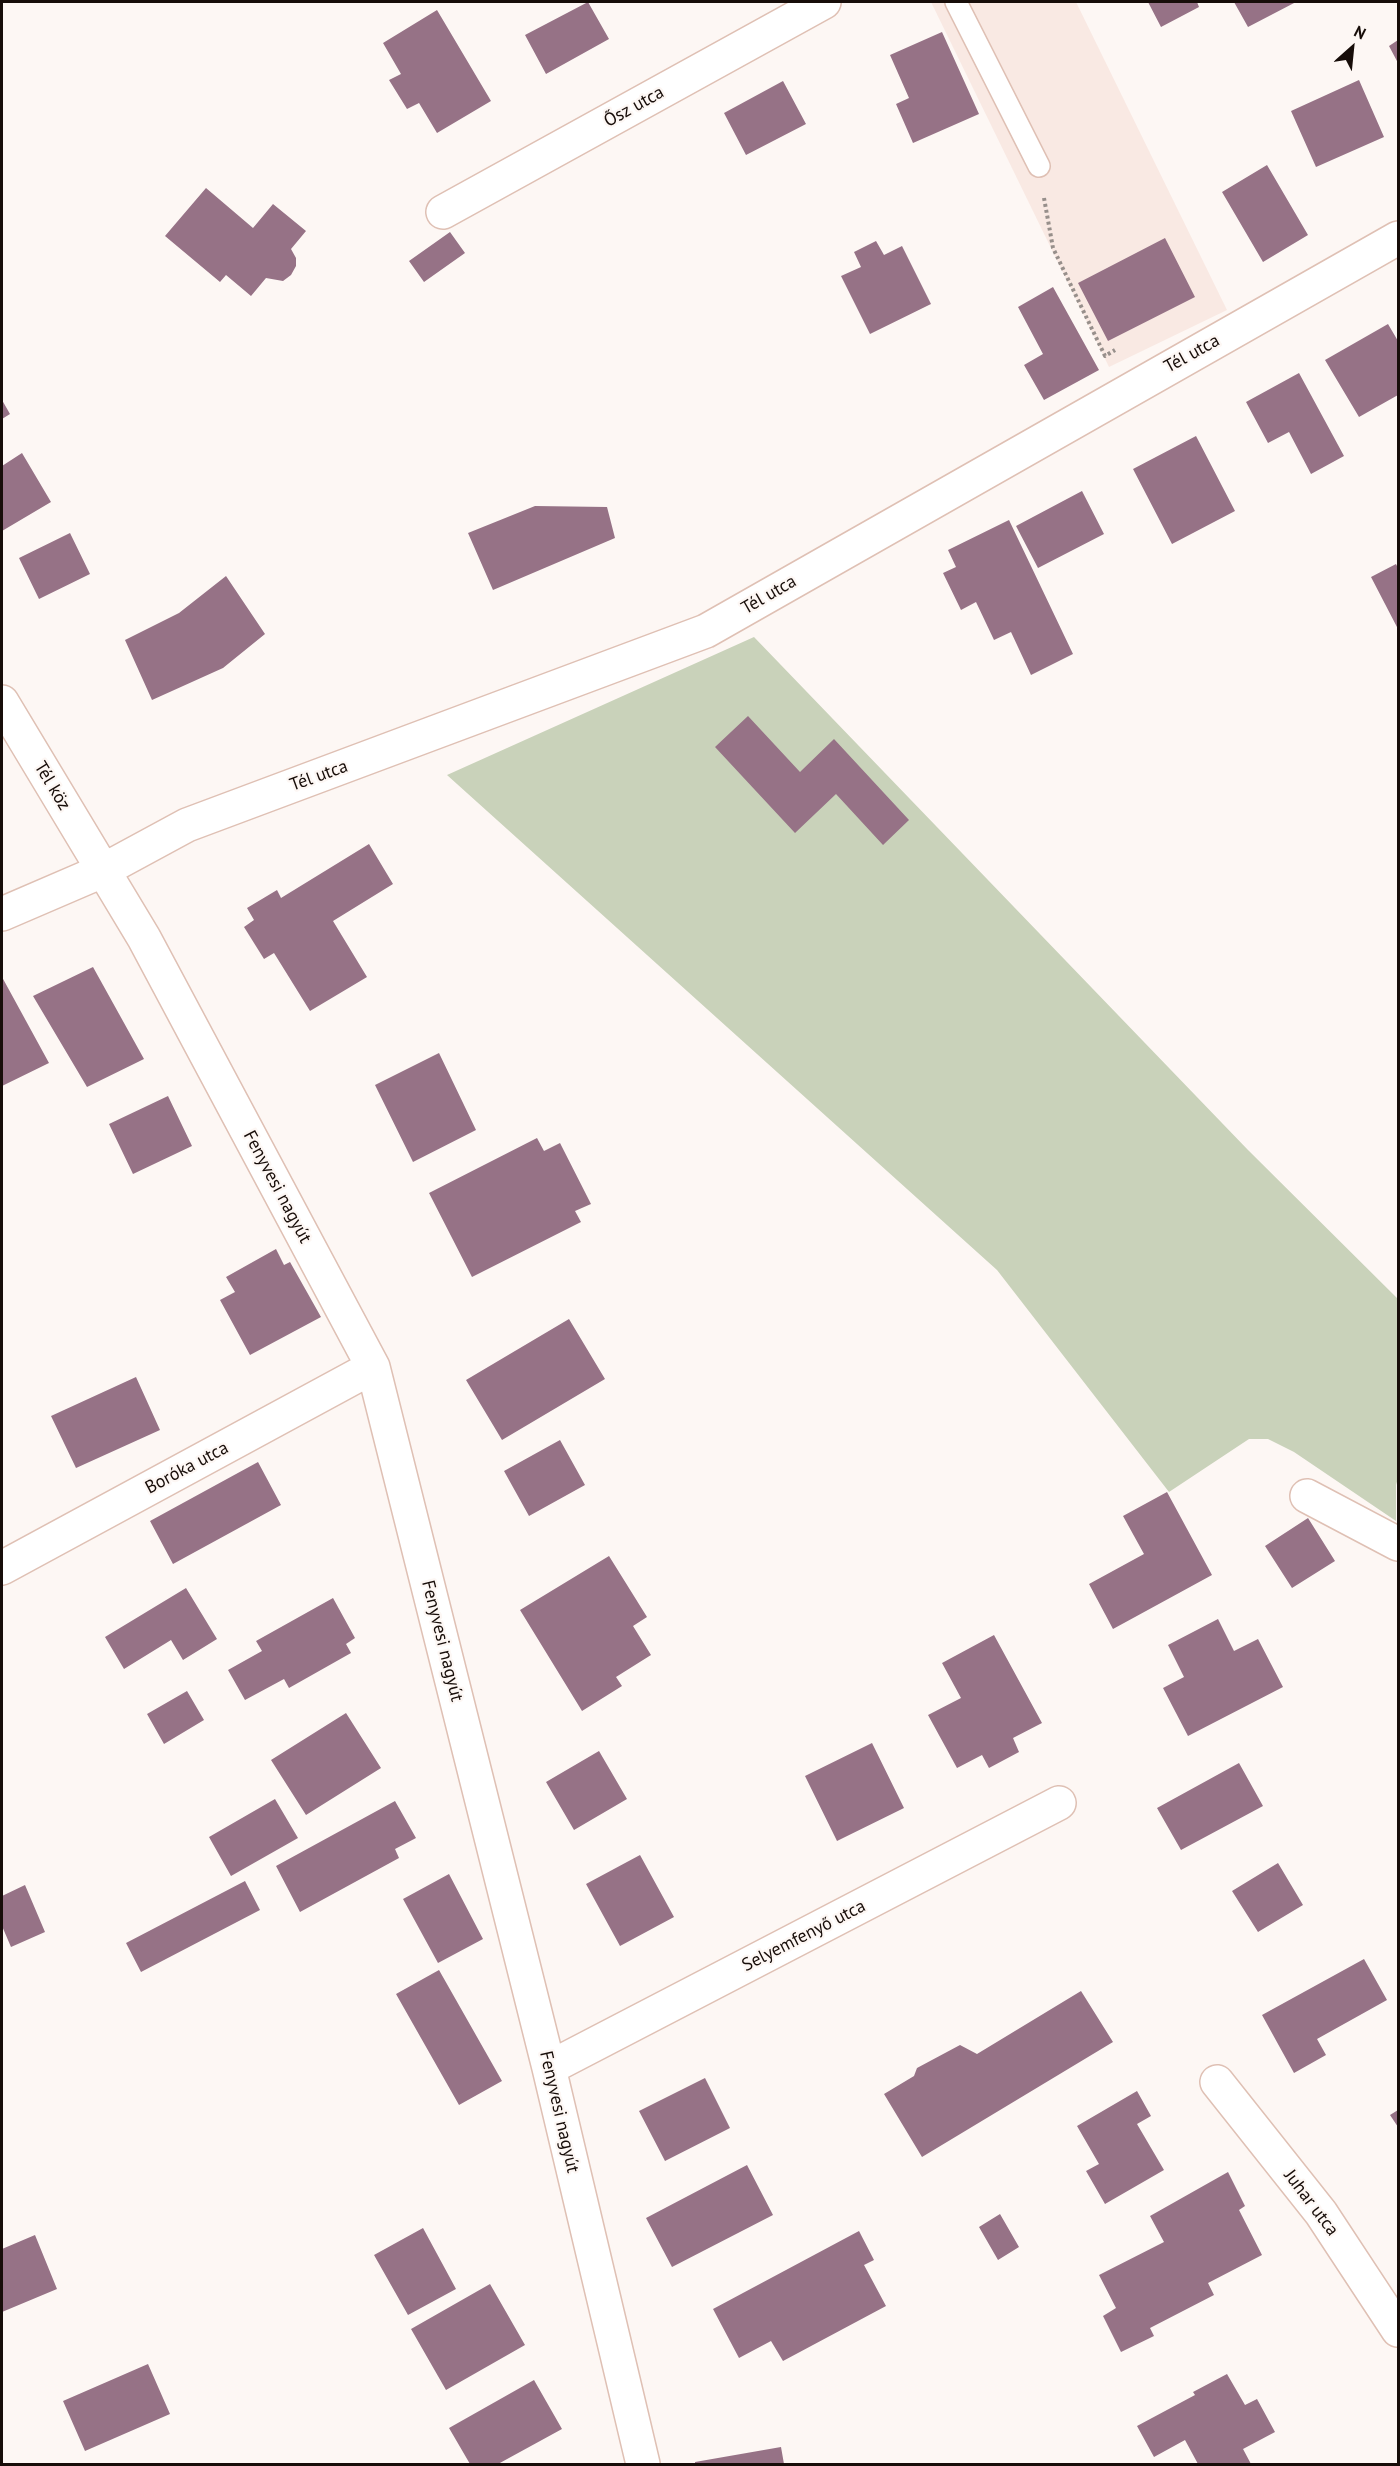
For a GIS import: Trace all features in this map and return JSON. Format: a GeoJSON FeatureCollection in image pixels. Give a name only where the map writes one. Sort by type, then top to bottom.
{"type":"FeatureCollection","features":[{"type":"Feature","properties":{"kind":"street","name":"Ősz utca"},"geometry":{"type":"LineString","coordinates":[[443,212],[824,2]]}},
{"type":"Feature","properties":{"kind":"street","name":"Tél utca"},"geometry":{"type":"LineString","coordinates":[[2,914],[102,871],[187,825],[706,631],[1398,238]]}},
{"type":"Feature","properties":{"kind":"street","name":"Tél köz"},"geometry":{"type":"LineString","coordinates":[[2,702],[102,871]]}},
{"type":"Feature","properties":{"kind":"street","name":"Fenyvesi nagyút"},"geometry":{"type":"LineString","coordinates":[[102,871],[144,938],[373,1367],[549,2068],[643,2464]]}},
{"type":"Feature","properties":{"kind":"street","name":"Boróka utca"},"geometry":{"type":"LineString","coordinates":[[2,1568],[373,1367]]}},
{"type":"Feature","properties":{"kind":"street"},"geometry":{"type":"LineString","coordinates":[[1307,1496],[1398,1544]]}},
{"type":"Feature","properties":{"kind":"street","name":"Selyemfenyő utca"},"geometry":{"type":"LineString","coordinates":[[549,2068],[1059,1803]]}},
{"type":"Feature","properties":{"kind":"street","name":"Juhar utca"},"geometry":{"type":"LineString","coordinates":[[1217,2082],[1321,2213],[1398,2330]]}},
{"type":"Feature","properties":{"kind":"lane"},"geometry":{"type":"LineString","coordinates":[[956,2],[1039,166]]}},
{"type":"Feature","properties":{"kind":"path"},"geometry":{"type":"LineString","coordinates":[[1039,166],[1053,248],[1106,356],[1124,346]]}},
{"type":"Feature","properties":{"kind":"shaded area"},"geometry":{"type":"Polygon","coordinates":[[[931,2],[1076,2],[1227,310],[1109,367],[931,2]]]}},
{"type":"Feature","properties":{"kind":"green space"},"geometry":{"type":"Polygon","coordinates":[[[754,637],[1248,1150],[1398,1299],[1396,1521],[1294,1452],[1268,1439],[1249,1439],[1169,1492],[997,1270],[447,775],[754,637]]]}},
{"type":"Feature","properties":{"kind":"building"},"geometry":{"type":"Polygon","coordinates":[[[588,2],[609,39],[546,74],[525,35],[588,2]]]}},
{"type":"Feature","properties":{"kind":"building"},"geometry":{"type":"Polygon","coordinates":[[[1148,2],[1197,2],[1199,7],[1161,27],[1148,2]]]}},
{"type":"Feature","properties":{"kind":"building"},"geometry":{"type":"Polygon","coordinates":[[[1234,2],[1296,2],[1248,27],[1234,2]]]}},
{"type":"Feature","properties":{"kind":"building"},"geometry":{"type":"Polygon","coordinates":[[[437,10],[491,101],[437,133],[419,103],[407,109],[389,80],[401,74],[383,43],[437,10]]]}},
{"type":"Feature","properties":{"kind":"building"},"geometry":{"type":"Polygon","coordinates":[[[942,32],[979,114],[913,143],[896,104],[909,98],[890,55],[942,32]]]}},
{"type":"Feature","properties":{"kind":"building"},"geometry":{"type":"Polygon","coordinates":[[[1398,40],[1398,63],[1389,46],[1398,40]]]}},
{"type":"Feature","properties":{"kind":"building"},"geometry":{"type":"Polygon","coordinates":[[[1359,80],[1384,137],[1316,167],[1291,111],[1359,80]]]}},
{"type":"Feature","properties":{"kind":"building"},"geometry":{"type":"Polygon","coordinates":[[[783,81],[806,124],[746,155],[724,113],[783,81]]]}},
{"type":"Feature","properties":{"kind":"building"},"geometry":{"type":"Polygon","coordinates":[[[1267,165],[1308,235],[1263,262],[1222,192],[1267,165]]]}},
{"type":"Feature","properties":{"kind":"building"},"geometry":{"type":"Polygon","coordinates":[[[206,188],[253,228],[273,204],[306,231],[291,249],[296,258],[296,266],[291,275],[283,281],[266,278],[251,296],[226,275],[220,282],[165,236],[206,188]]]}},
{"type":"Feature","properties":{"kind":"building"},"geometry":{"type":"Polygon","coordinates":[[[450,232],[465,253],[424,282],[409,261],[450,232]]]}},
{"type":"Feature","properties":{"kind":"building"},"geometry":{"type":"Polygon","coordinates":[[[1165,238],[1195,297],[1108,341],[1078,283],[1165,238]]]}},
{"type":"Feature","properties":{"kind":"building"},"geometry":{"type":"Polygon","coordinates":[[[876,241],[884,255],[902,246],[931,304],[870,334],[841,276],[861,267],[854,252],[876,241]]]}},
{"type":"Feature","properties":{"kind":"building"},"geometry":{"type":"Polygon","coordinates":[[[1053,287],[1099,370],[1044,400],[1024,365],[1043,354],[1018,307],[1053,287]]]}},
{"type":"Feature","properties":{"kind":"building"},"geometry":{"type":"Polygon","coordinates":[[[1388,324],[1398,341],[1398,395],[1359,417],[1325,360],[1388,324]]]}},
{"type":"Feature","properties":{"kind":"building"},"geometry":{"type":"Polygon","coordinates":[[[1299,373],[1344,456],[1311,474],[1289,432],[1268,443],[1246,402],[1299,373]]]}},
{"type":"Feature","properties":{"kind":"building"},"geometry":{"type":"Polygon","coordinates":[[[2,400],[10,414],[2,419],[2,400]]]}},
{"type":"Feature","properties":{"kind":"building"},"geometry":{"type":"Polygon","coordinates":[[[1196,436],[1235,511],[1172,544],[1133,469],[1196,436]]]}},
{"type":"Feature","properties":{"kind":"building"},"geometry":{"type":"Polygon","coordinates":[[[22,453],[51,502],[2,531],[2,466],[22,453]]]}},
{"type":"Feature","properties":{"kind":"building"},"geometry":{"type":"Polygon","coordinates":[[[1082,491],[1104,534],[1038,568],[1016,526],[1082,491]]]}},
{"type":"Feature","properties":{"kind":"building"},"geometry":{"type":"Polygon","coordinates":[[[535,506],[607,507],[615,538],[493,590],[468,533],[535,506]]]}},
{"type":"Feature","properties":{"kind":"building"},"geometry":{"type":"Polygon","coordinates":[[[1009,520],[1073,654],[1031,675],[1011,632],[994,640],[976,602],[961,610],[943,573],[956,567],[948,550],[1009,520]]]}},
{"type":"Feature","properties":{"kind":"building"},"geometry":{"type":"Polygon","coordinates":[[[70,533],[90,574],[39,599],[19,558],[70,533]]]}},
{"type":"Feature","properties":{"kind":"building"},"geometry":{"type":"Polygon","coordinates":[[[1396,564],[1398,568],[1398,629],[1371,577],[1396,564]]]}},
{"type":"Feature","properties":{"kind":"building"},"geometry":{"type":"Polygon","coordinates":[[[226,576],[265,634],[223,668],[152,700],[125,640],[179,613],[226,576]]]}},
{"type":"Feature","properties":{"kind":"building"},"geometry":{"type":"Polygon","coordinates":[[[748,716],[800,772],[834,739],[909,820],[883,845],[836,794],[795,833],[715,747],[748,716]]]}},
{"type":"Feature","properties":{"kind":"building"},"geometry":{"type":"Polygon","coordinates":[[[369,844],[393,884],[333,921],[367,977],[310,1011],[274,953],[264,959],[244,927],[254,920],[247,908],[277,890],[281,898],[369,844]]]}},
{"type":"Feature","properties":{"kind":"building"},"geometry":{"type":"Polygon","coordinates":[[[93,967],[144,1059],[87,1087],[33,996],[93,967]]]}},
{"type":"Feature","properties":{"kind":"building"},"geometry":{"type":"Polygon","coordinates":[[[2,977],[49,1063],[2,1086],[2,977]]]}},
{"type":"Feature","properties":{"kind":"building"},"geometry":{"type":"Polygon","coordinates":[[[439,1053],[476,1130],[413,1162],[375,1085],[439,1053]]]}},
{"type":"Feature","properties":{"kind":"building"},"geometry":{"type":"Polygon","coordinates":[[[168,1096],[192,1146],[133,1174],[109,1124],[168,1096]]]}},
{"type":"Feature","properties":{"kind":"building"},"geometry":{"type":"Polygon","coordinates":[[[537,1138],[544,1151],[560,1143],[591,1204],[575,1211],[581,1222],[472,1277],[429,1193],[537,1138]]]}},
{"type":"Feature","properties":{"kind":"building"},"geometry":{"type":"Polygon","coordinates":[[[276,1249],[284,1265],[290,1262],[321,1317],[250,1355],[220,1300],[235,1292],[226,1277],[276,1249]]]}},
{"type":"Feature","properties":{"kind":"building"},"geometry":{"type":"Polygon","coordinates":[[[569,1319],[605,1379],[502,1440],[466,1380],[569,1319]]]}},
{"type":"Feature","properties":{"kind":"building"},"geometry":{"type":"Polygon","coordinates":[[[136,1377],[160,1430],[76,1468],[51,1416],[136,1377]]]}},
{"type":"Feature","properties":{"kind":"building"},"geometry":{"type":"Polygon","coordinates":[[[560,1440],[585,1485],[529,1516],[504,1471],[560,1440]]]}},
{"type":"Feature","properties":{"kind":"building"},"geometry":{"type":"Polygon","coordinates":[[[258,1462],[281,1505],[173,1564],[150,1521],[258,1462]]]}},
{"type":"Feature","properties":{"kind":"building"},"geometry":{"type":"Polygon","coordinates":[[[1167,1492],[1212,1575],[1113,1629],[1089,1584],[1144,1554],[1123,1516],[1167,1492]]]}},
{"type":"Feature","properties":{"kind":"building"},"geometry":{"type":"Polygon","coordinates":[[[1308,1518],[1335,1561],[1292,1588],[1265,1546],[1308,1518]]]}},
{"type":"Feature","properties":{"kind":"building"},"geometry":{"type":"Polygon","coordinates":[[[609,1556],[647,1617],[633,1626],[651,1655],[616,1677],[622,1686],[582,1711],[520,1610],[609,1556]]]}},
{"type":"Feature","properties":{"kind":"building"},"geometry":{"type":"Polygon","coordinates":[[[186,1588],[217,1639],[183,1660],[171,1640],[124,1669],[105,1637],[186,1588]]]}},
{"type":"Feature","properties":{"kind":"building"},"geometry":{"type":"Polygon","coordinates":[[[333,1598],[355,1638],[346,1644],[351,1653],[289,1688],[284,1679],[245,1700],[228,1670],[262,1651],[256,1641],[333,1598]]]}},
{"type":"Feature","properties":{"kind":"building"},"geometry":{"type":"Polygon","coordinates":[[[1218,1619],[1234,1651],[1258,1639],[1283,1687],[1188,1736],[1163,1688],[1184,1677],[1168,1645],[1218,1619]]]}},
{"type":"Feature","properties":{"kind":"building"},"geometry":{"type":"Polygon","coordinates":[[[994,1635],[1042,1723],[1013,1738],[1019,1752],[989,1768],[982,1755],[957,1768],[928,1715],[961,1698],[942,1663],[994,1635]]]}},
{"type":"Feature","properties":{"kind":"building"},"geometry":{"type":"Polygon","coordinates":[[[187,1691],[204,1720],[164,1744],[147,1714],[187,1691]]]}},
{"type":"Feature","properties":{"kind":"building"},"geometry":{"type":"Polygon","coordinates":[[[346,1713],[381,1768],[306,1815],[271,1760],[346,1713]]]}},
{"type":"Feature","properties":{"kind":"building"},"geometry":{"type":"Polygon","coordinates":[[[872,1743],[904,1808],[837,1841],[805,1776],[872,1743]]]}},
{"type":"Feature","properties":{"kind":"building"},"geometry":{"type":"Polygon","coordinates":[[[599,1751],[627,1799],[574,1830],[546,1782],[599,1751]]]}},
{"type":"Feature","properties":{"kind":"building"},"geometry":{"type":"Polygon","coordinates":[[[1239,1763],[1263,1806],[1181,1850],[1157,1808],[1239,1763]]]}},
{"type":"Feature","properties":{"kind":"building"},"geometry":{"type":"Polygon","coordinates":[[[275,1799],[298,1838],[231,1876],[209,1837],[275,1799]]]}},
{"type":"Feature","properties":{"kind":"building"},"geometry":{"type":"Polygon","coordinates":[[[395,1801],[416,1838],[395,1849],[399,1858],[300,1912],[276,1866],[395,1801]]]}},
{"type":"Feature","properties":{"kind":"building"},"geometry":{"type":"Polygon","coordinates":[[[640,1855],[674,1917],[620,1946],[586,1884],[640,1855]]]}},
{"type":"Feature","properties":{"kind":"building"},"geometry":{"type":"Polygon","coordinates":[[[1278,1863],[1303,1905],[1258,1932],[1232,1891],[1278,1863]]]}},
{"type":"Feature","properties":{"kind":"building"},"geometry":{"type":"Polygon","coordinates":[[[449,1874],[483,1939],[438,1963],[403,1899],[449,1874]]]}},
{"type":"Feature","properties":{"kind":"building"},"geometry":{"type":"Polygon","coordinates":[[[245,1881],[260,1910],[141,1972],[126,1943],[245,1881]]]}},
{"type":"Feature","properties":{"kind":"building"},"geometry":{"type":"Polygon","coordinates":[[[25,1885],[45,1932],[11,1947],[2,1926],[2,1896],[25,1885]]]}},
{"type":"Feature","properties":{"kind":"building"},"geometry":{"type":"Polygon","coordinates":[[[1364,1959],[1387,2000],[1317,2039],[1326,2055],[1294,2073],[1262,2015],[1364,1959]]]}},
{"type":"Feature","properties":{"kind":"building"},"geometry":{"type":"Polygon","coordinates":[[[439,1970],[502,2081],[459,2105],[396,1994],[439,1970]]]}},
{"type":"Feature","properties":{"kind":"building"},"geometry":{"type":"Polygon","coordinates":[[[1081,1991],[1113,2042],[922,2157],[884,2094],[914,2076],[917,2068],[960,2045],[977,2054],[1081,1991]]]}},
{"type":"Feature","properties":{"kind":"building"},"geometry":{"type":"Polygon","coordinates":[[[705,2078],[730,2128],[665,2161],[639,2111],[705,2078]]]}},
{"type":"Feature","properties":{"kind":"building"},"geometry":{"type":"Polygon","coordinates":[[[1137,2091],[1151,2116],[1137,2124],[1164,2170],[1105,2204],[1086,2171],[1099,2164],[1077,2126],[1137,2091]]]}},
{"type":"Feature","properties":{"kind":"building"},"geometry":{"type":"Polygon","coordinates":[[[1398,2110],[1398,2127],[1390,2115],[1398,2110]]]}},
{"type":"Feature","properties":{"kind":"building"},"geometry":{"type":"Polygon","coordinates":[[[747,2165],[773,2215],[672,2267],[646,2218],[747,2165]]]}},
{"type":"Feature","properties":{"kind":"building"},"geometry":{"type":"Polygon","coordinates":[[[1228,2172],[1245,2206],[1239,2210],[1262,2255],[1208,2283],[1214,2295],[1150,2328],[1154,2336],[1121,2352],[1103,2316],[1116,2308],[1099,2275],[1164,2242],[1150,2216],[1228,2172]]]}},
{"type":"Feature","properties":{"kind":"building"},"geometry":{"type":"Polygon","coordinates":[[[1000,2214],[1019,2247],[998,2260],[979,2227],[1000,2214]]]}},
{"type":"Feature","properties":{"kind":"building"},"geometry":{"type":"Polygon","coordinates":[[[423,2228],[456,2289],[408,2315],[374,2255],[423,2228]]]}},
{"type":"Feature","properties":{"kind":"building"},"geometry":{"type":"Polygon","coordinates":[[[859,2231],[874,2260],[864,2265],[886,2306],[783,2361],[771,2341],[739,2358],[713,2309],[859,2231]]]}},
{"type":"Feature","properties":{"kind":"building"},"geometry":{"type":"Polygon","coordinates":[[[35,2235],[57,2289],[2,2312],[2,2249],[35,2235]]]}},
{"type":"Feature","properties":{"kind":"building"},"geometry":{"type":"Polygon","coordinates":[[[490,2284],[525,2345],[446,2390],[411,2329],[490,2284]]]}},
{"type":"Feature","properties":{"kind":"building"},"geometry":{"type":"Polygon","coordinates":[[[148,2364],[170,2414],[85,2451],[63,2401],[148,2364]]]}},
{"type":"Feature","properties":{"kind":"building"},"geometry":{"type":"Polygon","coordinates":[[[1227,2374],[1245,2405],[1257,2399],[1275,2432],[1243,2449],[1251,2464],[1198,2464],[1185,2440],[1154,2457],[1137,2426],[1195,2395],[1193,2392],[1227,2374]]]}},
{"type":"Feature","properties":{"kind":"building"},"geometry":{"type":"Polygon","coordinates":[[[534,2380],[562,2429],[498,2464],[470,2464],[449,2428],[534,2380]]]}},
{"type":"Feature","properties":{"kind":"building"},"geometry":{"type":"Polygon","coordinates":[[[781,2447],[784,2464],[695,2464],[695,2462],[781,2447]]]}}]}
